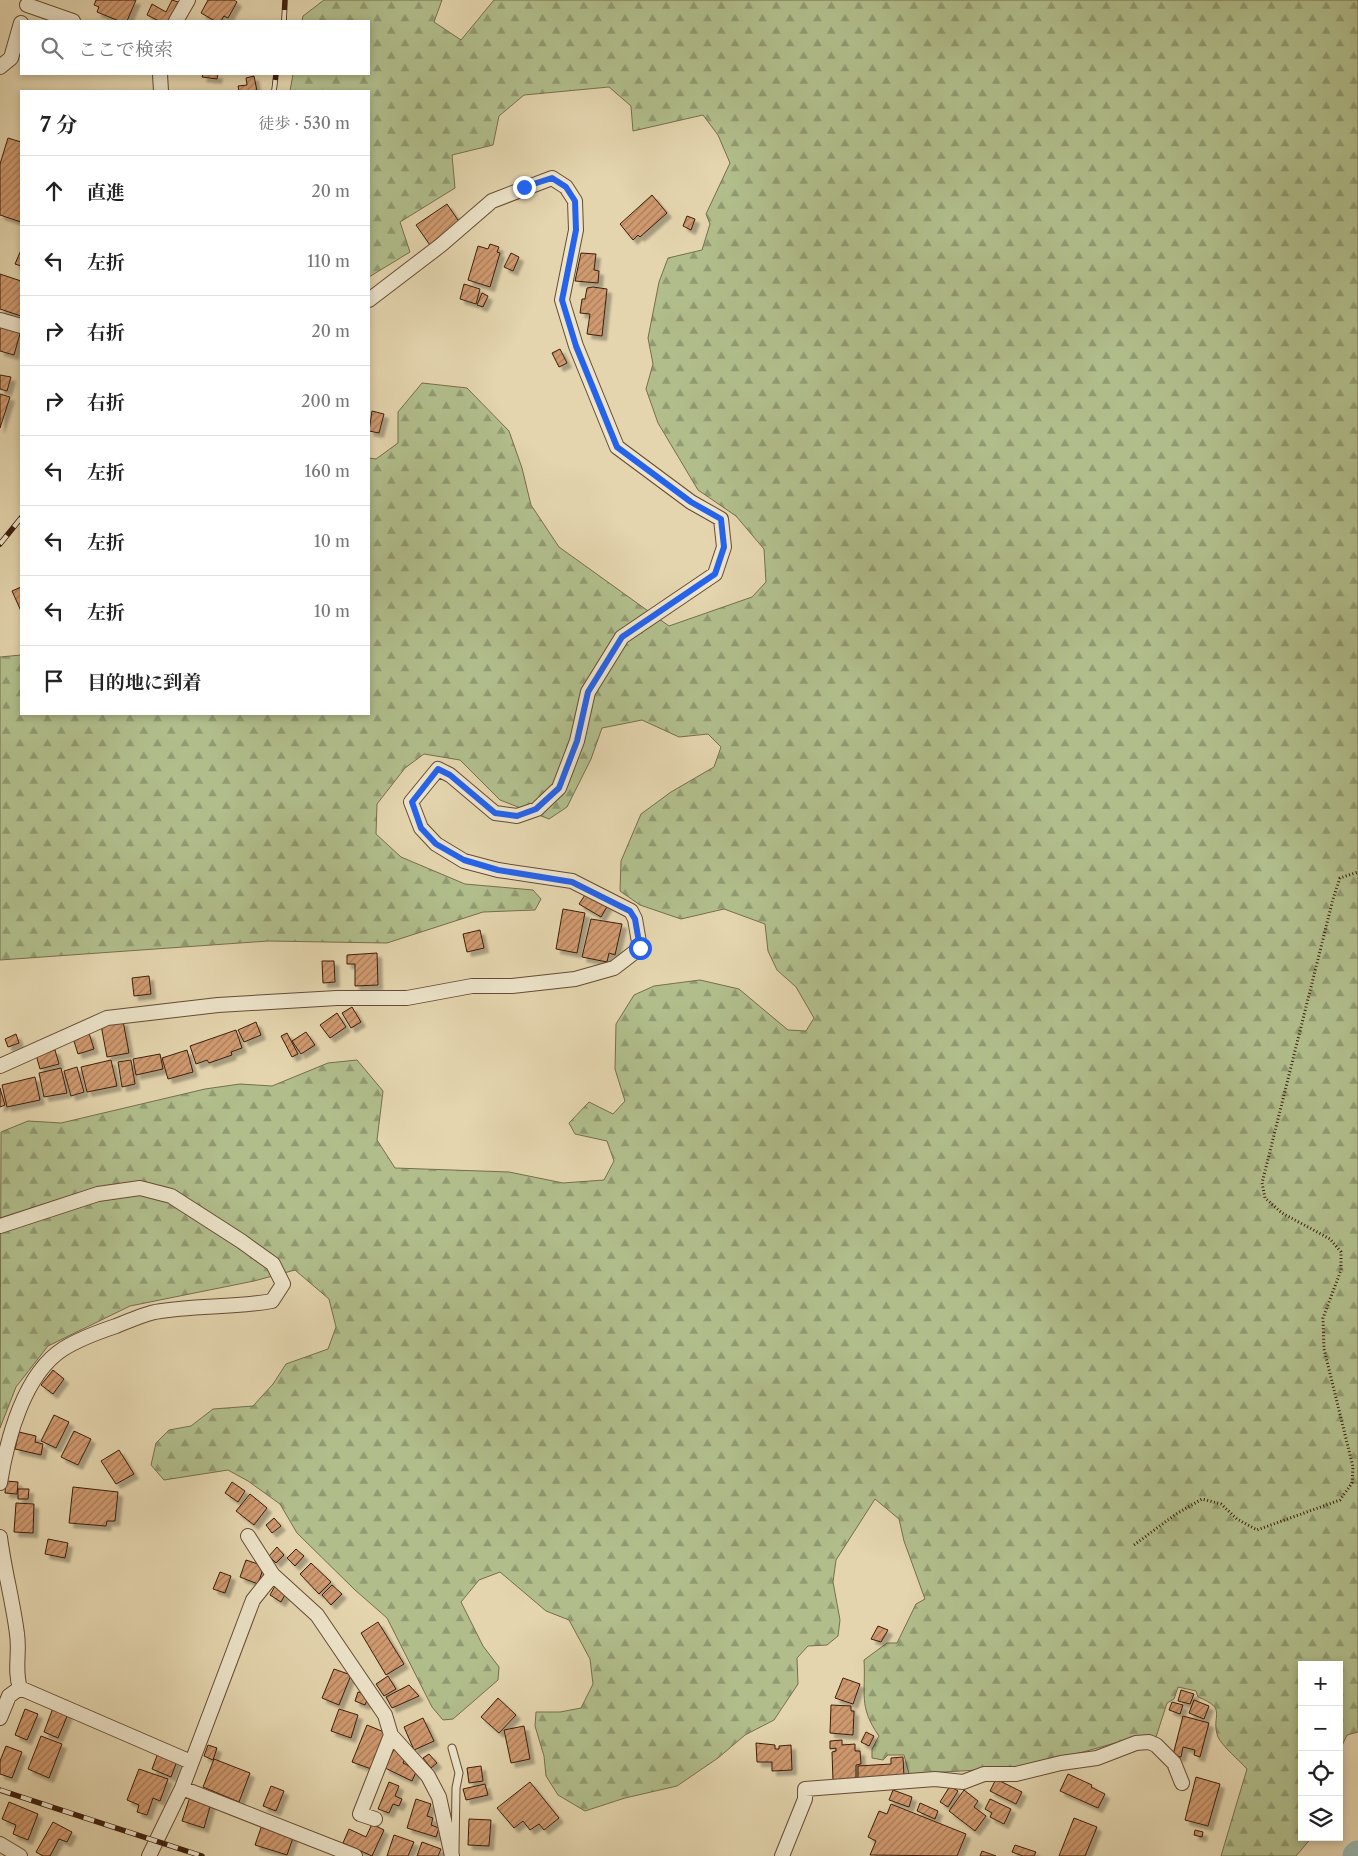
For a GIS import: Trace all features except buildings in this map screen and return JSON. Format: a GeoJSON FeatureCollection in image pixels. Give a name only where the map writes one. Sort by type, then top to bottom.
{"type":"FeatureCollection","features":[{"type":"Feature","properties":{"kind":"street"},"geometry":{"type":"LineString","coordinates":[[177,20],[188,0]]}},
{"type":"Feature","properties":{"kind":"street"},"geometry":{"type":"LineString","coordinates":[[23,20],[28,2],[71,20]]}},
{"type":"Feature","properties":{"kind":"street"},"geometry":{"type":"LineString","coordinates":[[0,68],[11,58],[20,29]]}},
{"type":"Feature","properties":{"kind":"street"},"geometry":{"type":"LineString","coordinates":[[160,75],[161,90]]}},
{"type":"Feature","properties":{"kind":"street"},"geometry":{"type":"LineString","coordinates":[[0,1066],[106,1018],[218,1004],[337,998],[407,998],[472,986],[512,986],[575,979],[614,968],[640,948],[635,919],[630,911],[572,882],[498,870],[464,860],[436,844],[421,828],[412,802],[438,769],[450,775],[495,813],[517,816],[536,809],[559,788],[577,741],[588,692],[622,637],[715,574],[724,547],[721,519],[691,502],[617,447],[576,346],[562,300],[576,230],[575,201],[566,187],[552,178],[492,201],[441,245],[370,299]]}},
{"type":"Feature","properties":{"kind":"street"},"geometry":{"type":"LineString","coordinates":[[0,320],[20,326]]}},
{"type":"Feature","properties":{"kind":"street"},"geometry":{"type":"LineString","coordinates":[[0,1226],[98,1194],[140,1188],[171,1196],[241,1241],[273,1264],[283,1284],[272,1301],[246,1306],[154,1312],[97,1332],[63,1349],[45,1364],[26,1396],[9,1438],[0,1483]]}},
{"type":"Feature","properties":{"kind":"street"},"geometry":{"type":"LineString","coordinates":[[248,1536],[273,1575],[317,1615],[385,1715],[391,1735],[428,1776],[439,1797],[453,1856]]}},
{"type":"Feature","properties":{"kind":"street"},"geometry":{"type":"LineString","coordinates":[[0,1537],[3,1568],[18,1635],[17,1679],[20,1688],[191,1762]]}},
{"type":"Feature","properties":{"kind":"street"},"geometry":{"type":"LineString","coordinates":[[149,1856],[182,1788],[253,1600],[273,1575]]}},
{"type":"Feature","properties":{"kind":"street"},"geometry":{"type":"LineString","coordinates":[[0,1718],[9,1696],[20,1688]]}},
{"type":"Feature","properties":{"kind":"street"},"geometry":{"type":"LineString","coordinates":[[375,1819],[360,1814],[391,1735]]}},
{"type":"Feature","properties":{"kind":"street"},"geometry":{"type":"LineString","coordinates":[[782,1856],[805,1799],[805,1789],[934,1779],[963,1782],[984,1774],[1016,1774],[1060,1763],[1090,1759],[1136,1743],[1149,1742],[1156,1745],[1174,1763],[1182,1782]]}},
{"type":"Feature","properties":{"kind":"street"},"geometry":{"type":"LineString","coordinates":[[182,1788],[355,1856]]}},
{"type":"Feature","properties":{"kind":"street"},"geometry":{"type":"LineString","coordinates":[[0,1844],[20,1856]]}},
{"type":"Feature","properties":{"kind":"lane"},"geometry":{"type":"LineString","coordinates":[[452,1748],[459,1772],[456,1788],[456,1848],[453,1856]]}},
{"type":"Feature","properties":{"kind":"path"},"geometry":{"type":"LineString","coordinates":[[1134,1546],[1176,1514],[1202,1499],[1220,1504],[1237,1519],[1257,1530],[1340,1500],[1352,1483],[1354,1467],[1324,1348],[1323,1318],[1341,1270],[1341,1252],[1330,1239],[1282,1213],[1265,1198],[1262,1183],[1332,899],[1340,878],[1358,872]]}},
{"type":"Feature","properties":{"kind":"green space"},"geometry":{"type":"Polygon","coordinates":[[[324,0],[442,0],[434,22],[461,40],[494,0],[1358,0],[1358,1732],[1347,1735],[1343,1744],[1343,1661],[1298,1661],[1298,1841],[1309,1841],[1296,1856],[1221,1856],[1247,1769],[1220,1741],[1216,1730],[1216,1709],[1207,1701],[1198,1697],[1196,1691],[1178,1687],[1174,1699],[1167,1703],[1156,1737],[1133,1738],[1030,1767],[909,1774],[904,1755],[888,1755],[883,1760],[872,1758],[872,1749],[879,1736],[872,1726],[864,1700],[864,1660],[887,1643],[897,1643],[916,1604],[925,1599],[904,1541],[899,1519],[875,1499],[836,1560],[833,1582],[840,1620],[838,1636],[827,1645],[808,1646],[797,1658],[798,1684],[774,1720],[745,1735],[718,1758],[677,1786],[625,1798],[585,1811],[558,1795],[546,1776],[544,1756],[535,1726],[536,1712],[560,1712],[581,1708],[593,1684],[590,1659],[569,1620],[546,1611],[500,1572],[479,1580],[461,1602],[483,1646],[499,1667],[498,1680],[453,1719],[443,1720],[432,1707],[387,1618],[355,1590],[297,1533],[280,1504],[248,1481],[228,1470],[164,1480],[151,1465],[156,1443],[169,1430],[191,1426],[213,1409],[253,1406],[273,1384],[286,1364],[328,1349],[336,1327],[329,1299],[295,1270],[254,1281],[130,1306],[48,1346],[16,1387],[0,1428],[1,1132],[28,1121],[61,1123],[205,1089],[240,1084],[272,1086],[328,1063],[357,1060],[383,1091],[377,1140],[395,1168],[509,1172],[563,1183],[604,1180],[614,1161],[607,1141],[575,1134],[569,1123],[589,1102],[613,1114],[625,1101],[615,1069],[616,1024],[634,995],[654,986],[700,980],[739,989],[788,1030],[806,1031],[814,1018],[796,987],[777,970],[768,951],[765,924],[724,909],[681,919],[640,905],[620,891],[621,861],[641,814],[671,792],[714,767],[721,747],[708,734],[679,737],[642,720],[602,728],[591,759],[567,807],[549,819],[500,800],[460,760],[424,754],[405,768],[377,804],[376,834],[401,857],[465,884],[533,890],[541,899],[535,910],[483,912],[387,943],[268,941],[0,960],[0,657],[20,655],[20,715],[370,715],[370,458],[376,459],[398,443],[398,412],[422,383],[467,388],[509,431],[522,468],[531,505],[559,547],[669,626],[752,597],[766,582],[764,549],[736,516],[698,490],[658,423],[646,389],[653,364],[648,338],[659,282],[668,258],[702,250],[710,224],[706,214],[730,163],[718,135],[703,115],[633,131],[631,106],[609,87],[524,95],[499,116],[493,145],[452,155],[455,188],[400,222],[410,252],[370,276],[370,90],[290,90],[293,75],[370,75],[370,20],[302,20],[303,16],[324,0]]]}},
{"type":"Feature","properties":{"kind":"railway"},"geometry":{"type":"LineString","coordinates":[[284,20],[285,0]]}},
{"type":"Feature","properties":{"kind":"railway"},"geometry":{"type":"LineString","coordinates":[[274,90],[276,75]]}},
{"type":"Feature","properties":{"kind":"railway"},"geometry":{"type":"LineString","coordinates":[[0,544],[20,519]]}},
{"type":"Feature","properties":{"kind":"railway"},"geometry":{"type":"LineString","coordinates":[[0,1790],[202,1856]]}},
{"type":"Feature","properties":{"kind":"route"},"geometry":{"type":"LineString","coordinates":[[524,187],[552,178],[566,187],[575,201],[576,230],[562,300],[576,346],[617,447],[691,502],[721,519],[724,547],[715,574],[622,637],[588,692],[577,741],[559,788],[536,809],[517,816],[495,813],[450,775],[438,769],[412,802],[421,828],[436,844],[464,860],[498,870],[572,882],[630,911],[635,919],[640,948]]}}]}
